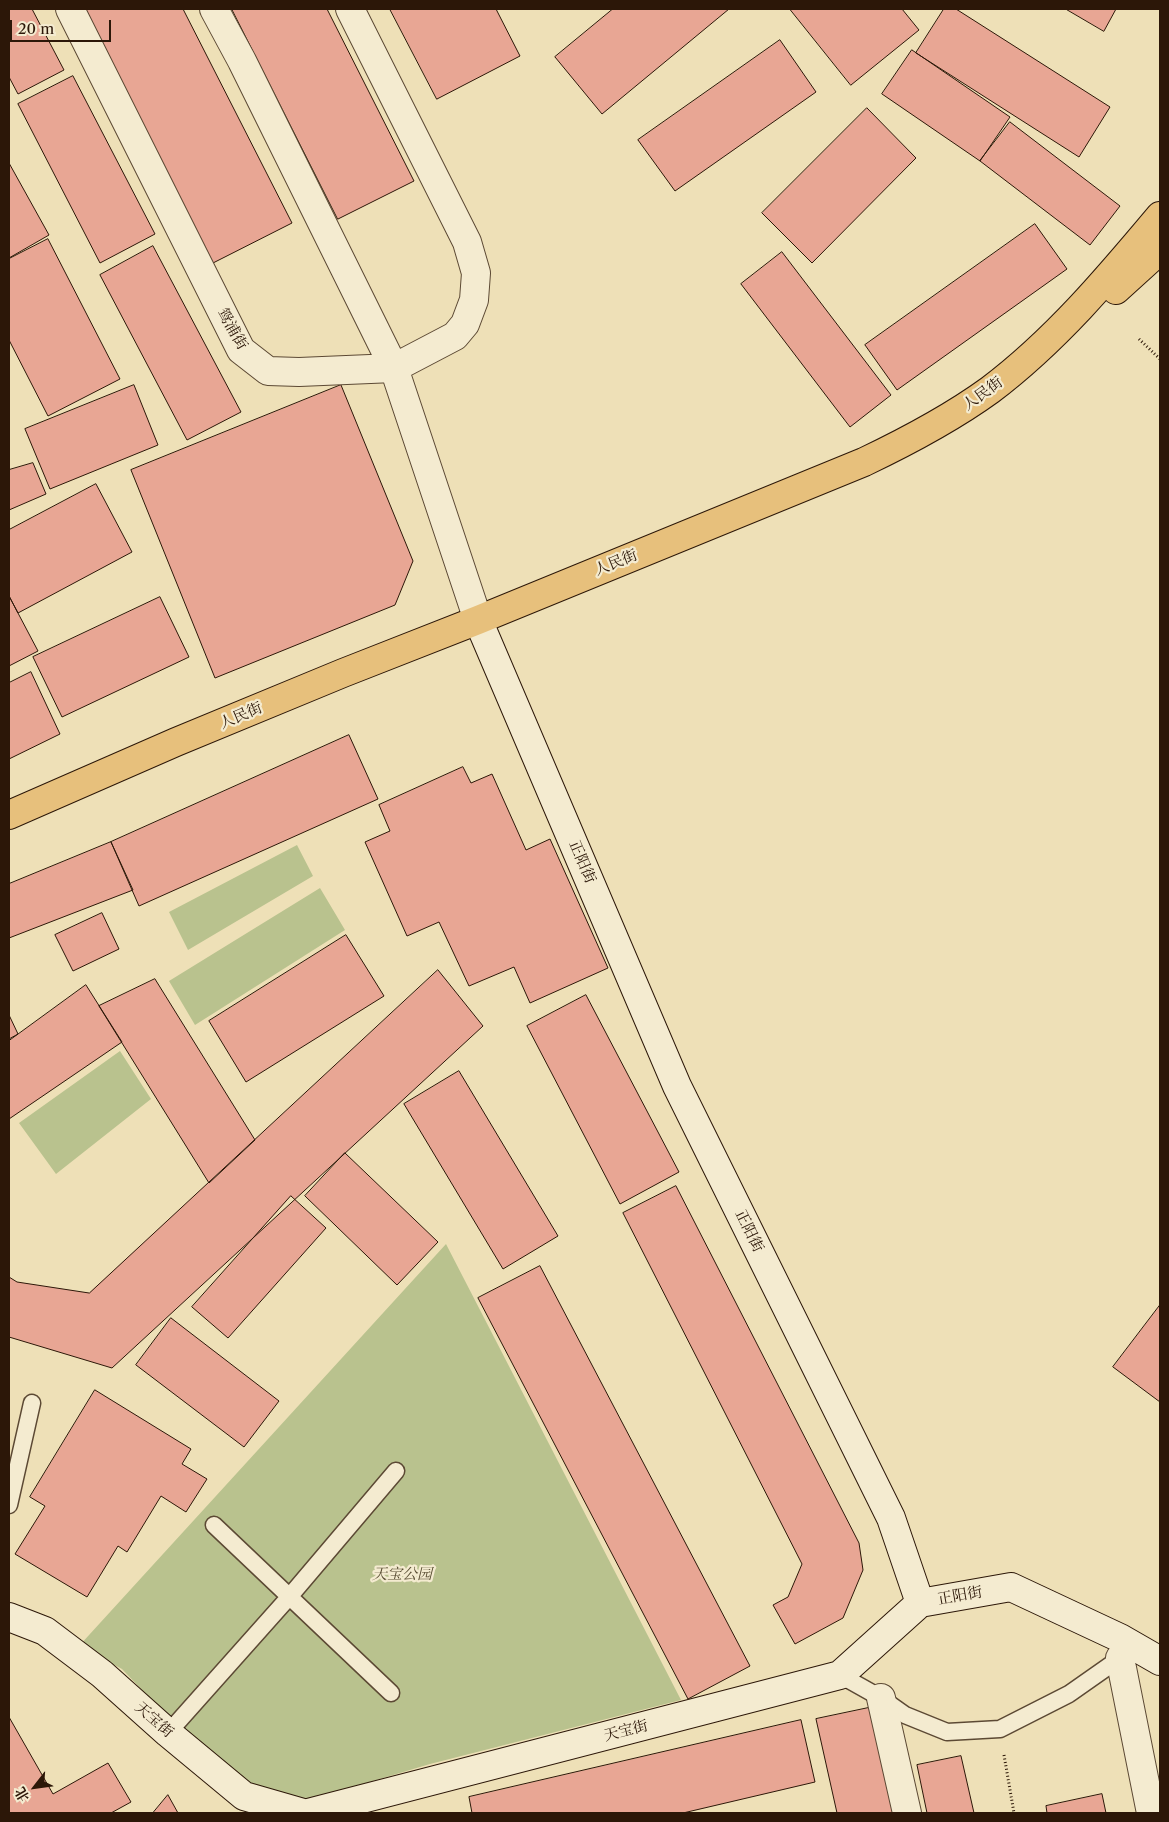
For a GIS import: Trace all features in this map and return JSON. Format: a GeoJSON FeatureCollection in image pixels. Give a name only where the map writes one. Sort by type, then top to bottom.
{"type":"FeatureCollection","features":[{"type":"Feature","properties":{"kind":"main road","name":"人民街"},"geometry":{"type":"LineString","coordinates":[[9,815],[202,732],[864,462],[907,441],[946,419],[1018,367],[1059,329],[1097,289],[1160,216]]}},
{"type":"Feature","properties":{"kind":"main road"},"geometry":{"type":"LineString","coordinates":[[1059,329],[1110,295],[1160,250]]}},
{"type":"Feature","properties":{"kind":"street","name":"鸳浦街"},"geometry":{"type":"LineString","coordinates":[[70,9],[241,350],[268,371],[299,372],[394,368]]}},
{"type":"Feature","properties":{"kind":"street"},"geometry":{"type":"LineString","coordinates":[[214,9],[242,61],[394,368],[478,620]]}},
{"type":"Feature","properties":{"kind":"street"},"geometry":{"type":"LineString","coordinates":[[350,9],[466,242],[476,273],[474,300],[465,324],[455,336],[394,368]]}},
{"type":"Feature","properties":{"kind":"street","name":"正阳街"},"geometry":{"type":"LineString","coordinates":[[478,620],[678,1086],[891,1518],[920,1603],[1011,1587],[1120,1638],[1128,1652],[1160,1661]]}},
{"type":"Feature","properties":{"kind":"street","name":"天宝街"},"geometry":{"type":"LineString","coordinates":[[308,1813],[840,1676],[920,1603]]}},
{"type":"Feature","properties":{"kind":"street","name":"天宝街"},"geometry":{"type":"LineString","coordinates":[[9,1617],[45,1632],[102,1674],[168,1733],[244,1796],[303,1813]]}},
{"type":"Feature","properties":{"kind":"street"},"geometry":{"type":"LineString","coordinates":[[1128,1652],[1151,1813]]}},
{"type":"Feature","properties":{"kind":"street"},"geometry":{"type":"LineString","coordinates":[[881,1698],[907,1813]]}},
{"type":"Feature","properties":{"kind":"lane"},"geometry":{"type":"LineString","coordinates":[[9,1505],[32,1403]]}},
{"type":"Feature","properties":{"kind":"lane"},"geometry":{"type":"LineString","coordinates":[[168,1733],[290,1596],[396,1471]]}},
{"type":"Feature","properties":{"kind":"lane"},"geometry":{"type":"LineString","coordinates":[[214,1525],[391,1693]]}},
{"type":"Feature","properties":{"kind":"lane"},"geometry":{"type":"LineString","coordinates":[[840,1676],[881,1698],[905,1715],[947,1732],[1000,1729],[1069,1694],[1128,1652]]}},
{"type":"Feature","properties":{"kind":"path"},"geometry":{"type":"LineString","coordinates":[[1139,339],[1160,358]]}},
{"type":"Feature","properties":{"kind":"path"},"geometry":{"type":"LineString","coordinates":[[1000,1729],[1014,1813]]}},
{"type":"Feature","properties":{"kind":"green space"},"geometry":{"type":"Polygon","coordinates":[[[297,845],[313,876],[188,950],[169,912],[297,845]]]}},
{"type":"Feature","properties":{"kind":"green space"},"geometry":{"type":"Polygon","coordinates":[[[320,888],[345,930],[195,1025],[169,981],[320,888]]]}},
{"type":"Feature","properties":{"kind":"green space"},"geometry":{"type":"Polygon","coordinates":[[[120,1051],[151,1099],[56,1174],[19,1123],[120,1051]]]}},
{"type":"Feature","properties":{"kind":"green space","name":"天宝公园"},"geometry":{"type":"Polygon","coordinates":[[[446,1244],[681,1700],[430,1764],[306,1801],[247,1784],[185,1735],[122,1669],[79,1646],[446,1244]]]}},
{"type":"Feature","properties":{"kind":"building"},"geometry":{"type":"Polygon","coordinates":[[[9,9],[32,9],[64,70],[18,94],[9,77],[9,9]]]}},
{"type":"Feature","properties":{"kind":"building"},"geometry":{"type":"Polygon","coordinates":[[[85,9],[183,9],[292,223],[213,263],[85,9]]]}},
{"type":"Feature","properties":{"kind":"building"},"geometry":{"type":"Polygon","coordinates":[[[232,9],[327,9],[414,181],[338,219],[232,9]]]}},
{"type":"Feature","properties":{"kind":"building"},"geometry":{"type":"Polygon","coordinates":[[[390,9],[496,9],[520,56],[437,99],[390,9]]]}},
{"type":"Feature","properties":{"kind":"building"},"geometry":{"type":"Polygon","coordinates":[[[613,9],[729,9],[602,114],[555,57],[613,9]]]}},
{"type":"Feature","properties":{"kind":"building"},"geometry":{"type":"Polygon","coordinates":[[[790,9],[902,9],[919,30],[851,85],[790,9]]]}},
{"type":"Feature","properties":{"kind":"building"},"geometry":{"type":"Polygon","coordinates":[[[944,9],[956,9],[1110,107],[1079,157],[916,53],[944,9]]]}},
{"type":"Feature","properties":{"kind":"building"},"geometry":{"type":"Polygon","coordinates":[[[1066,9],[1116,9],[1104,31],[1066,9]]]}},
{"type":"Feature","properties":{"kind":"building"},"geometry":{"type":"Polygon","coordinates":[[[780,40],[816,92],[675,191],[638,140],[780,40]]]}},
{"type":"Feature","properties":{"kind":"building"},"geometry":{"type":"Polygon","coordinates":[[[912,50],[1010,117],[980,161],[882,94],[912,50]]]}},
{"type":"Feature","properties":{"kind":"building"},"geometry":{"type":"Polygon","coordinates":[[[73,76],[155,234],[100,263],[18,104],[73,76]]]}},
{"type":"Feature","properties":{"kind":"building"},"geometry":{"type":"Polygon","coordinates":[[[867,108],[916,158],[812,263],[762,213],[867,108]]]}},
{"type":"Feature","properties":{"kind":"building"},"geometry":{"type":"Polygon","coordinates":[[[1010,122],[1120,206],[1090,245],[980,161],[1010,122]]]}},
{"type":"Feature","properties":{"kind":"building"},"geometry":{"type":"Polygon","coordinates":[[[9,163],[49,235],[9,258],[9,163]]]}},
{"type":"Feature","properties":{"kind":"building"},"geometry":{"type":"Polygon","coordinates":[[[1035,224],[1067,269],[897,390],[865,345],[1035,224]]]}},
{"type":"Feature","properties":{"kind":"building"},"geometry":{"type":"Polygon","coordinates":[[[48,239],[120,379],[48,416],[9,340],[9,259],[48,239]]]}},
{"type":"Feature","properties":{"kind":"building"},"geometry":{"type":"Polygon","coordinates":[[[153,246],[241,412],[187,440],[100,275],[153,246]]]}},
{"type":"Feature","properties":{"kind":"building"},"geometry":{"type":"Polygon","coordinates":[[[782,252],[891,395],[850,427],[741,284],[782,252]]]}},
{"type":"Feature","properties":{"kind":"building"},"geometry":{"type":"Polygon","coordinates":[[[134,385],[158,445],[50,489],[25,429],[134,385]]]}},
{"type":"Feature","properties":{"kind":"building"},"geometry":{"type":"Polygon","coordinates":[[[341,385],[413,561],[395,605],[215,678],[131,470],[341,385]]]}},
{"type":"Feature","properties":{"kind":"building"},"geometry":{"type":"Polygon","coordinates":[[[33,463],[46,494],[9,510],[9,470],[33,463]]]}},
{"type":"Feature","properties":{"kind":"building"},"geometry":{"type":"Polygon","coordinates":[[[96,484],[132,552],[18,613],[9,596],[9,530],[96,484]]]}},
{"type":"Feature","properties":{"kind":"building"},"geometry":{"type":"Polygon","coordinates":[[[9,596],[38,651],[9,666],[9,596]]]}},
{"type":"Feature","properties":{"kind":"building"},"geometry":{"type":"Polygon","coordinates":[[[160,597],[189,657],[62,717],[33,657],[160,597]]]}},
{"type":"Feature","properties":{"kind":"building"},"geometry":{"type":"Polygon","coordinates":[[[31,672],[60,734],[9,759],[9,683],[31,672]]]}},
{"type":"Feature","properties":{"kind":"building"},"geometry":{"type":"Polygon","coordinates":[[[349,735],[378,799],[139,906],[111,842],[349,735]]]}},
{"type":"Feature","properties":{"kind":"building"},"geometry":{"type":"Polygon","coordinates":[[[463,767],[471,783],[492,774],[526,850],[550,839],[608,968],[530,1003],[514,967],[469,986],[439,922],[407,936],[365,842],[390,831],[379,805],[463,767]]]}},
{"type":"Feature","properties":{"kind":"building"},"geometry":{"type":"Polygon","coordinates":[[[111,842],[133,890],[9,938],[9,884],[111,842]]]}},
{"type":"Feature","properties":{"kind":"building"},"geometry":{"type":"Polygon","coordinates":[[[102,913],[119,949],[73,971],[55,935],[102,913]]]}},
{"type":"Feature","properties":{"kind":"building"},"geometry":{"type":"Polygon","coordinates":[[[346,935],[384,996],[246,1082],[209,1021],[346,935]]]}},
{"type":"Feature","properties":{"kind":"building"},"geometry":{"type":"Polygon","coordinates":[[[438,970],[483,1026],[112,1368],[9,1337],[9,1277],[17,1282],[89,1293],[438,970]]]}},
{"type":"Feature","properties":{"kind":"building"},"geometry":{"type":"Polygon","coordinates":[[[155,979],[255,1140],[209,1183],[99,1006],[155,979]]]}},
{"type":"Feature","properties":{"kind":"building"},"geometry":{"type":"Polygon","coordinates":[[[86,985],[122,1042],[9,1119],[9,1041],[86,985]]]}},
{"type":"Feature","properties":{"kind":"building"},"geometry":{"type":"Polygon","coordinates":[[[586,995],[679,1172],[620,1204],[527,1026],[586,995]]]}},
{"type":"Feature","properties":{"kind":"building"},"geometry":{"type":"Polygon","coordinates":[[[9,1015],[18,1034],[9,1039],[9,1015]]]}},
{"type":"Feature","properties":{"kind":"building"},"geometry":{"type":"Polygon","coordinates":[[[459,1071],[558,1236],[503,1269],[404,1104],[459,1071]]]}},
{"type":"Feature","properties":{"kind":"building"},"geometry":{"type":"Polygon","coordinates":[[[345,1153],[438,1242],[397,1285],[305,1196],[345,1153]]]}},
{"type":"Feature","properties":{"kind":"building"},"geometry":{"type":"Polygon","coordinates":[[[676,1186],[859,1543],[863,1570],[843,1618],[795,1644],[773,1605],[788,1597],[802,1564],[623,1213],[676,1186]]]}},
{"type":"Feature","properties":{"kind":"building"},"geometry":{"type":"Polygon","coordinates":[[[291,1196],[326,1228],[228,1338],[192,1307],[291,1196]]]}},
{"type":"Feature","properties":{"kind":"building"},"geometry":{"type":"Polygon","coordinates":[[[540,1266],[750,1666],[688,1699],[478,1298],[540,1266]]]}},
{"type":"Feature","properties":{"kind":"building"},"geometry":{"type":"Polygon","coordinates":[[[1160,1305],[1160,1402],[1113,1367],[1160,1305]]]}},
{"type":"Feature","properties":{"kind":"building"},"geometry":{"type":"Polygon","coordinates":[[[171,1318],[279,1401],[244,1447],[136,1365],[171,1318]]]}},
{"type":"Feature","properties":{"kind":"building"},"geometry":{"type":"Polygon","coordinates":[[[95,1390],[191,1449],[182,1464],[207,1479],[186,1512],[161,1496],[127,1552],[118,1546],[87,1597],[15,1554],[45,1506],[30,1497],[95,1390]]]}},
{"type":"Feature","properties":{"kind":"building"},"geometry":{"type":"Polygon","coordinates":[[[873,1707],[895,1813],[837,1813],[816,1719],[873,1707]]]}},
{"type":"Feature","properties":{"kind":"building"},"geometry":{"type":"Polygon","coordinates":[[[9,1717],[53,1794],[108,1763],[131,1802],[111,1813],[9,1813],[9,1717]]]}},
{"type":"Feature","properties":{"kind":"building"},"geometry":{"type":"Polygon","coordinates":[[[801,1720],[815,1782],[683,1813],[472,1813],[469,1797],[801,1720]]]}},
{"type":"Feature","properties":{"kind":"building"},"geometry":{"type":"Polygon","coordinates":[[[961,1756],[974,1813],[927,1813],[917,1765],[961,1756]]]}},
{"type":"Feature","properties":{"kind":"building"},"geometry":{"type":"Polygon","coordinates":[[[1102,1794],[1106,1813],[1047,1813],[1046,1806],[1102,1794]]]}},
{"type":"Feature","properties":{"kind":"building"},"geometry":{"type":"Polygon","coordinates":[[[168,1795],[178,1813],[153,1813],[168,1795]]]}}]}
